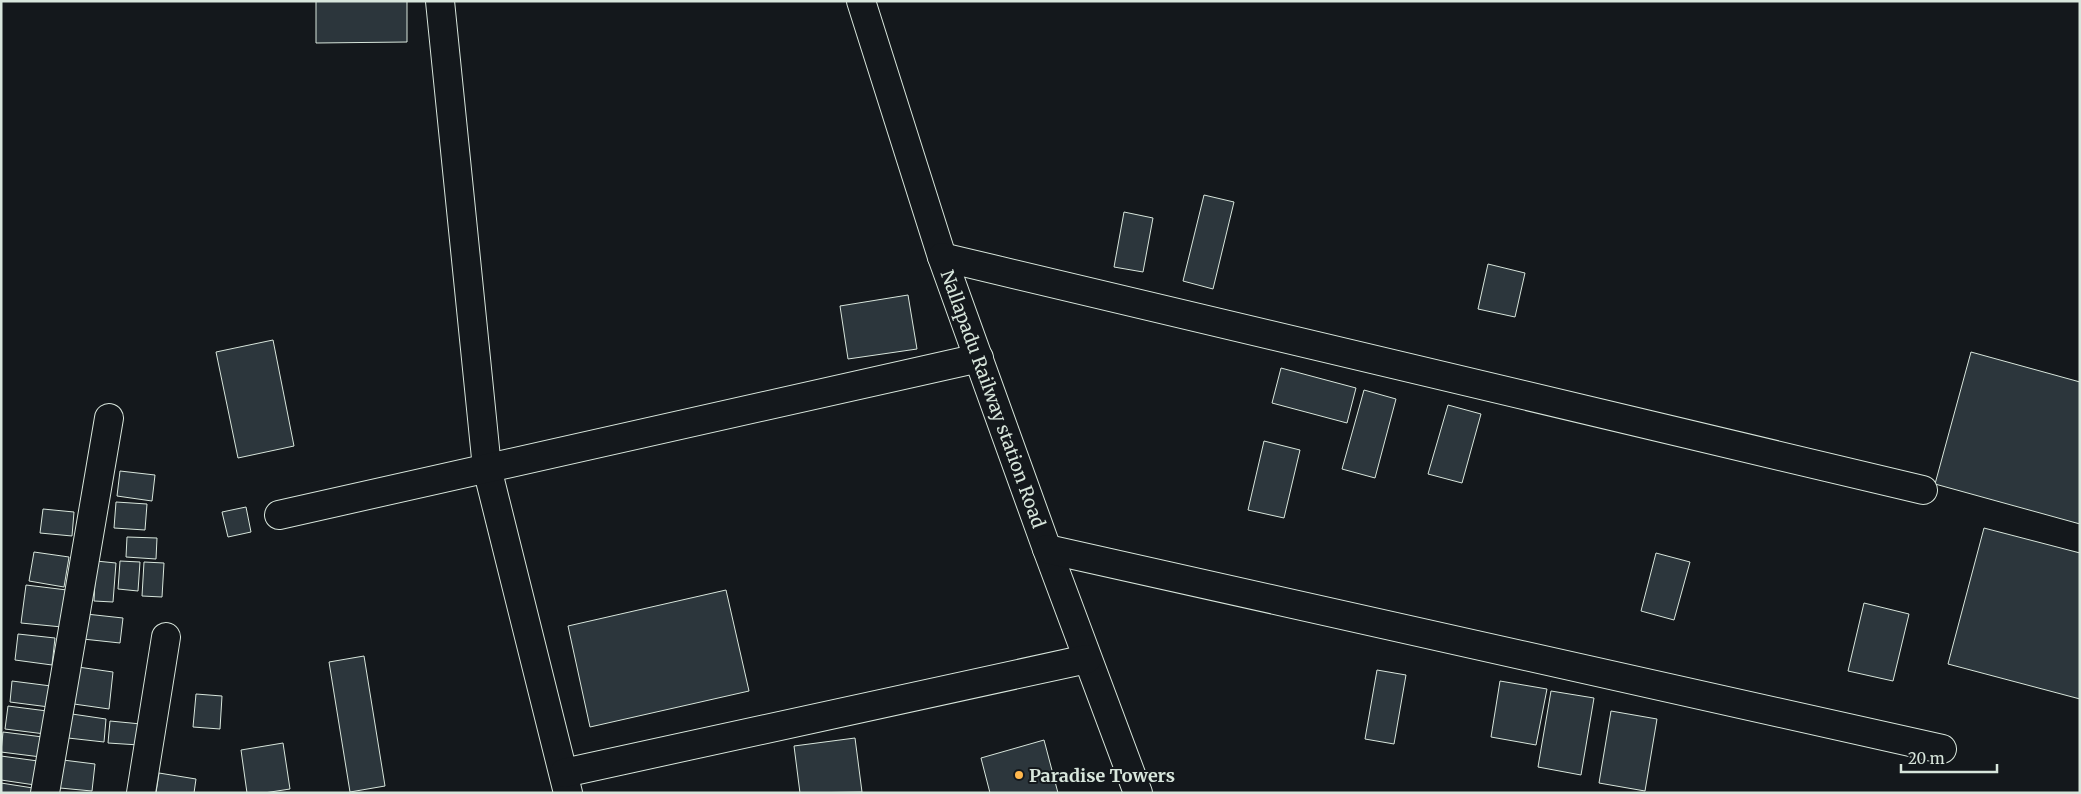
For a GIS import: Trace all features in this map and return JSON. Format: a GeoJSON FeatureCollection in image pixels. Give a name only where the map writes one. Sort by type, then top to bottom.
{"type":"FeatureCollection","features":[{"type":"Feature","properties":{"kind":"street"},"geometry":{"type":"LineString","coordinates":[[440,1],[487,468],[566,783],[1087,659]]}},
{"type":"Feature","properties":{"kind":"street","name":"Nallapadu Railway station Road"},"geometry":{"type":"LineString","coordinates":[[861,1],[942,257],[1087,659],[1138,793]]}},
{"type":"Feature","properties":{"kind":"street"},"geometry":{"type":"LineString","coordinates":[[942,257],[1923,490]]}},
{"type":"Feature","properties":{"kind":"street"},"geometry":{"type":"LineString","coordinates":[[279,515],[979,358]]}},
{"type":"Feature","properties":{"kind":"street"},"geometry":{"type":"LineString","coordinates":[[45,793],[109,418]]}},
{"type":"Feature","properties":{"kind":"street"},"geometry":{"type":"LineString","coordinates":[[1047,549],[1942,748]]}},
{"type":"Feature","properties":{"kind":"street"},"geometry":{"type":"LineString","coordinates":[[141,793],[166,637]]}},
{"type":"Feature","properties":{"kind":"building"},"geometry":{"type":"Polygon","coordinates":[[[316,1],[407,1],[407,42],[316,43],[316,1]]]}},
{"type":"Feature","properties":{"kind":"building"},"geometry":{"type":"Polygon","coordinates":[[[1204,195],[1234,202],[1213,289],[1183,281],[1204,195]]]}},
{"type":"Feature","properties":{"kind":"building"},"geometry":{"type":"Polygon","coordinates":[[[1124,212],[1153,218],[1143,272],[1114,267],[1124,212]]]}},
{"type":"Feature","properties":{"kind":"building"},"geometry":{"type":"Polygon","coordinates":[[[1488,264],[1525,273],[1515,317],[1478,309],[1488,264]]]}},
{"type":"Feature","properties":{"kind":"building"},"geometry":{"type":"Polygon","coordinates":[[[908,295],[917,349],[848,359],[840,306],[908,295]]]}},
{"type":"Feature","properties":{"kind":"building"},"geometry":{"type":"Polygon","coordinates":[[[273,340],[294,446],[238,458],[216,352],[273,340]]]}},
{"type":"Feature","properties":{"kind":"building"},"geometry":{"type":"Polygon","coordinates":[[[1971,352],[2080,382],[2080,524],[1935,484],[1971,352]]]}},
{"type":"Feature","properties":{"kind":"building"},"geometry":{"type":"Polygon","coordinates":[[[1281,368],[1356,388],[1347,423],[1272,403],[1281,368]]]}},
{"type":"Feature","properties":{"kind":"building"},"geometry":{"type":"Polygon","coordinates":[[[1364,390],[1396,399],[1375,478],[1342,469],[1364,390]]]}},
{"type":"Feature","properties":{"kind":"building"},"geometry":{"type":"Polygon","coordinates":[[[1448,405],[1481,414],[1462,483],[1428,474],[1448,405]]]}},
{"type":"Feature","properties":{"kind":"building"},"geometry":{"type":"Polygon","coordinates":[[[1264,441],[1300,450],[1284,518],[1248,510],[1264,441]]]}},
{"type":"Feature","properties":{"kind":"building"},"geometry":{"type":"Polygon","coordinates":[[[120,471],[155,475],[152,501],[117,496],[120,471]]]}},
{"type":"Feature","properties":{"kind":"building"},"geometry":{"type":"Polygon","coordinates":[[[116,502],[147,504],[145,530],[114,528],[116,502]]]}},
{"type":"Feature","properties":{"kind":"building"},"geometry":{"type":"Polygon","coordinates":[[[246,507],[251,532],[228,537],[222,512],[246,507]]]}},
{"type":"Feature","properties":{"kind":"building"},"geometry":{"type":"Polygon","coordinates":[[[43,509],[74,512],[72,536],[40,533],[43,509]]]}},
{"type":"Feature","properties":{"kind":"building"},"geometry":{"type":"Polygon","coordinates":[[[1984,528],[2080,553],[2080,699],[1948,664],[1984,528]]]}},
{"type":"Feature","properties":{"kind":"building"},"geometry":{"type":"Polygon","coordinates":[[[127,537],[157,538],[156,559],[126,557],[127,537]]]}},
{"type":"Feature","properties":{"kind":"building"},"geometry":{"type":"Polygon","coordinates":[[[34,552],[69,557],[64,587],[29,581],[34,552]]]}},
{"type":"Feature","properties":{"kind":"building"},"geometry":{"type":"Polygon","coordinates":[[[1656,553],[1690,562],[1674,620],[1641,611],[1656,553]]]}},
{"type":"Feature","properties":{"kind":"building"},"geometry":{"type":"Polygon","coordinates":[[[96,561],[116,563],[113,602],[94,601],[96,561]]]}},
{"type":"Feature","properties":{"kind":"building"},"geometry":{"type":"Polygon","coordinates":[[[120,561],[140,562],[138,591],[118,589],[120,561]]]}},
{"type":"Feature","properties":{"kind":"building"},"geometry":{"type":"Polygon","coordinates":[[[144,562],[164,563],[162,597],[142,596],[144,562]]]}},
{"type":"Feature","properties":{"kind":"building"},"geometry":{"type":"Polygon","coordinates":[[[26,585],[67,590],[62,627],[21,623],[26,585]]]}},
{"type":"Feature","properties":{"kind":"building"},"geometry":{"type":"Polygon","coordinates":[[[726,590],[749,691],[590,727],[568,626],[726,590]]]}},
{"type":"Feature","properties":{"kind":"building"},"geometry":{"type":"Polygon","coordinates":[[[1864,603],[1909,614],[1893,681],[1848,671],[1864,603]]]}},
{"type":"Feature","properties":{"kind":"building"},"geometry":{"type":"Polygon","coordinates":[[[86,614],[123,618],[120,643],[83,639],[86,614]]]}},
{"type":"Feature","properties":{"kind":"building"},"geometry":{"type":"Polygon","coordinates":[[[18,634],[55,638],[52,665],[15,660],[18,634]]]}},
{"type":"Feature","properties":{"kind":"building"},"geometry":{"type":"Polygon","coordinates":[[[364,656],[385,786],[350,792],[329,662],[364,656]]]}},
{"type":"Feature","properties":{"kind":"building"},"geometry":{"type":"Polygon","coordinates":[[[78,667],[113,672],[109,709],[74,704],[78,667]]]}},
{"type":"Feature","properties":{"kind":"building"},"geometry":{"type":"Polygon","coordinates":[[[1377,670],[1406,675],[1394,744],[1365,739],[1377,670]]]}},
{"type":"Feature","properties":{"kind":"building"},"geometry":{"type":"Polygon","coordinates":[[[12,681],[51,686],[49,707],[10,702],[12,681]]]}},
{"type":"Feature","properties":{"kind":"building"},"geometry":{"type":"Polygon","coordinates":[[[1500,681],[1547,689],[1536,745],[1491,737],[1500,681]]]}},
{"type":"Feature","properties":{"kind":"building"},"geometry":{"type":"Polygon","coordinates":[[[1551,691],[1594,698],[1581,775],[1538,767],[1551,691]]]}},
{"type":"Feature","properties":{"kind":"building"},"geometry":{"type":"Polygon","coordinates":[[[196,694],[222,696],[220,729],[193,727],[196,694]]]}},
{"type":"Feature","properties":{"kind":"building"},"geometry":{"type":"Polygon","coordinates":[[[8,706],[47,711],[45,734],[5,729],[8,706]]]}},
{"type":"Feature","properties":{"kind":"building"},"geometry":{"type":"Polygon","coordinates":[[[1611,711],[1657,719],[1645,791],[1599,783],[1611,711]]]}},
{"type":"Feature","properties":{"kind":"building"},"geometry":{"type":"Polygon","coordinates":[[[72,714],[106,719],[104,742],[68,738],[72,714]]]}},
{"type":"Feature","properties":{"kind":"building"},"geometry":{"type":"Polygon","coordinates":[[[110,721],[141,724],[139,745],[108,743],[110,721]]]}},
{"type":"Feature","properties":{"kind":"building"},"geometry":{"type":"Polygon","coordinates":[[[3,732],[43,737],[41,757],[1,752],[3,732]]]}},
{"type":"Feature","properties":{"kind":"building"},"geometry":{"type":"Polygon","coordinates":[[[855,738],[862,792],[800,793],[794,746],[855,738]]]}},
{"type":"Feature","properties":{"kind":"building","name":"Paradise Towers"},"geometry":{"type":"Polygon","coordinates":[[[1044,740],[1058,793],[990,793],[981,758],[1044,740]]]}},
{"type":"Feature","properties":{"kind":"building"},"geometry":{"type":"Polygon","coordinates":[[[283,743],[290,789],[264,793],[247,793],[241,750],[283,743]]]}},
{"type":"Feature","properties":{"kind":"building"},"geometry":{"type":"Polygon","coordinates":[[[1,756],[38,761],[35,785],[1,780],[1,756]]]}},
{"type":"Feature","properties":{"kind":"building"},"geometry":{"type":"Polygon","coordinates":[[[63,760],[95,764],[92,791],[60,788],[63,760]]]}},
{"type":"Feature","properties":{"kind":"building"},"geometry":{"type":"Polygon","coordinates":[[[159,773],[196,779],[194,793],[156,793],[159,773]]]}},
{"type":"Feature","properties":{"kind":"building"},"geometry":{"type":"Polygon","coordinates":[[[1,783],[33,788],[32,793],[1,793],[1,783]]]}},
{"type":"Feature","properties":{"kind":"place","name":"Paradise Towers"},"geometry":{"type":"Point","coordinates":[1019,775]}}]}
